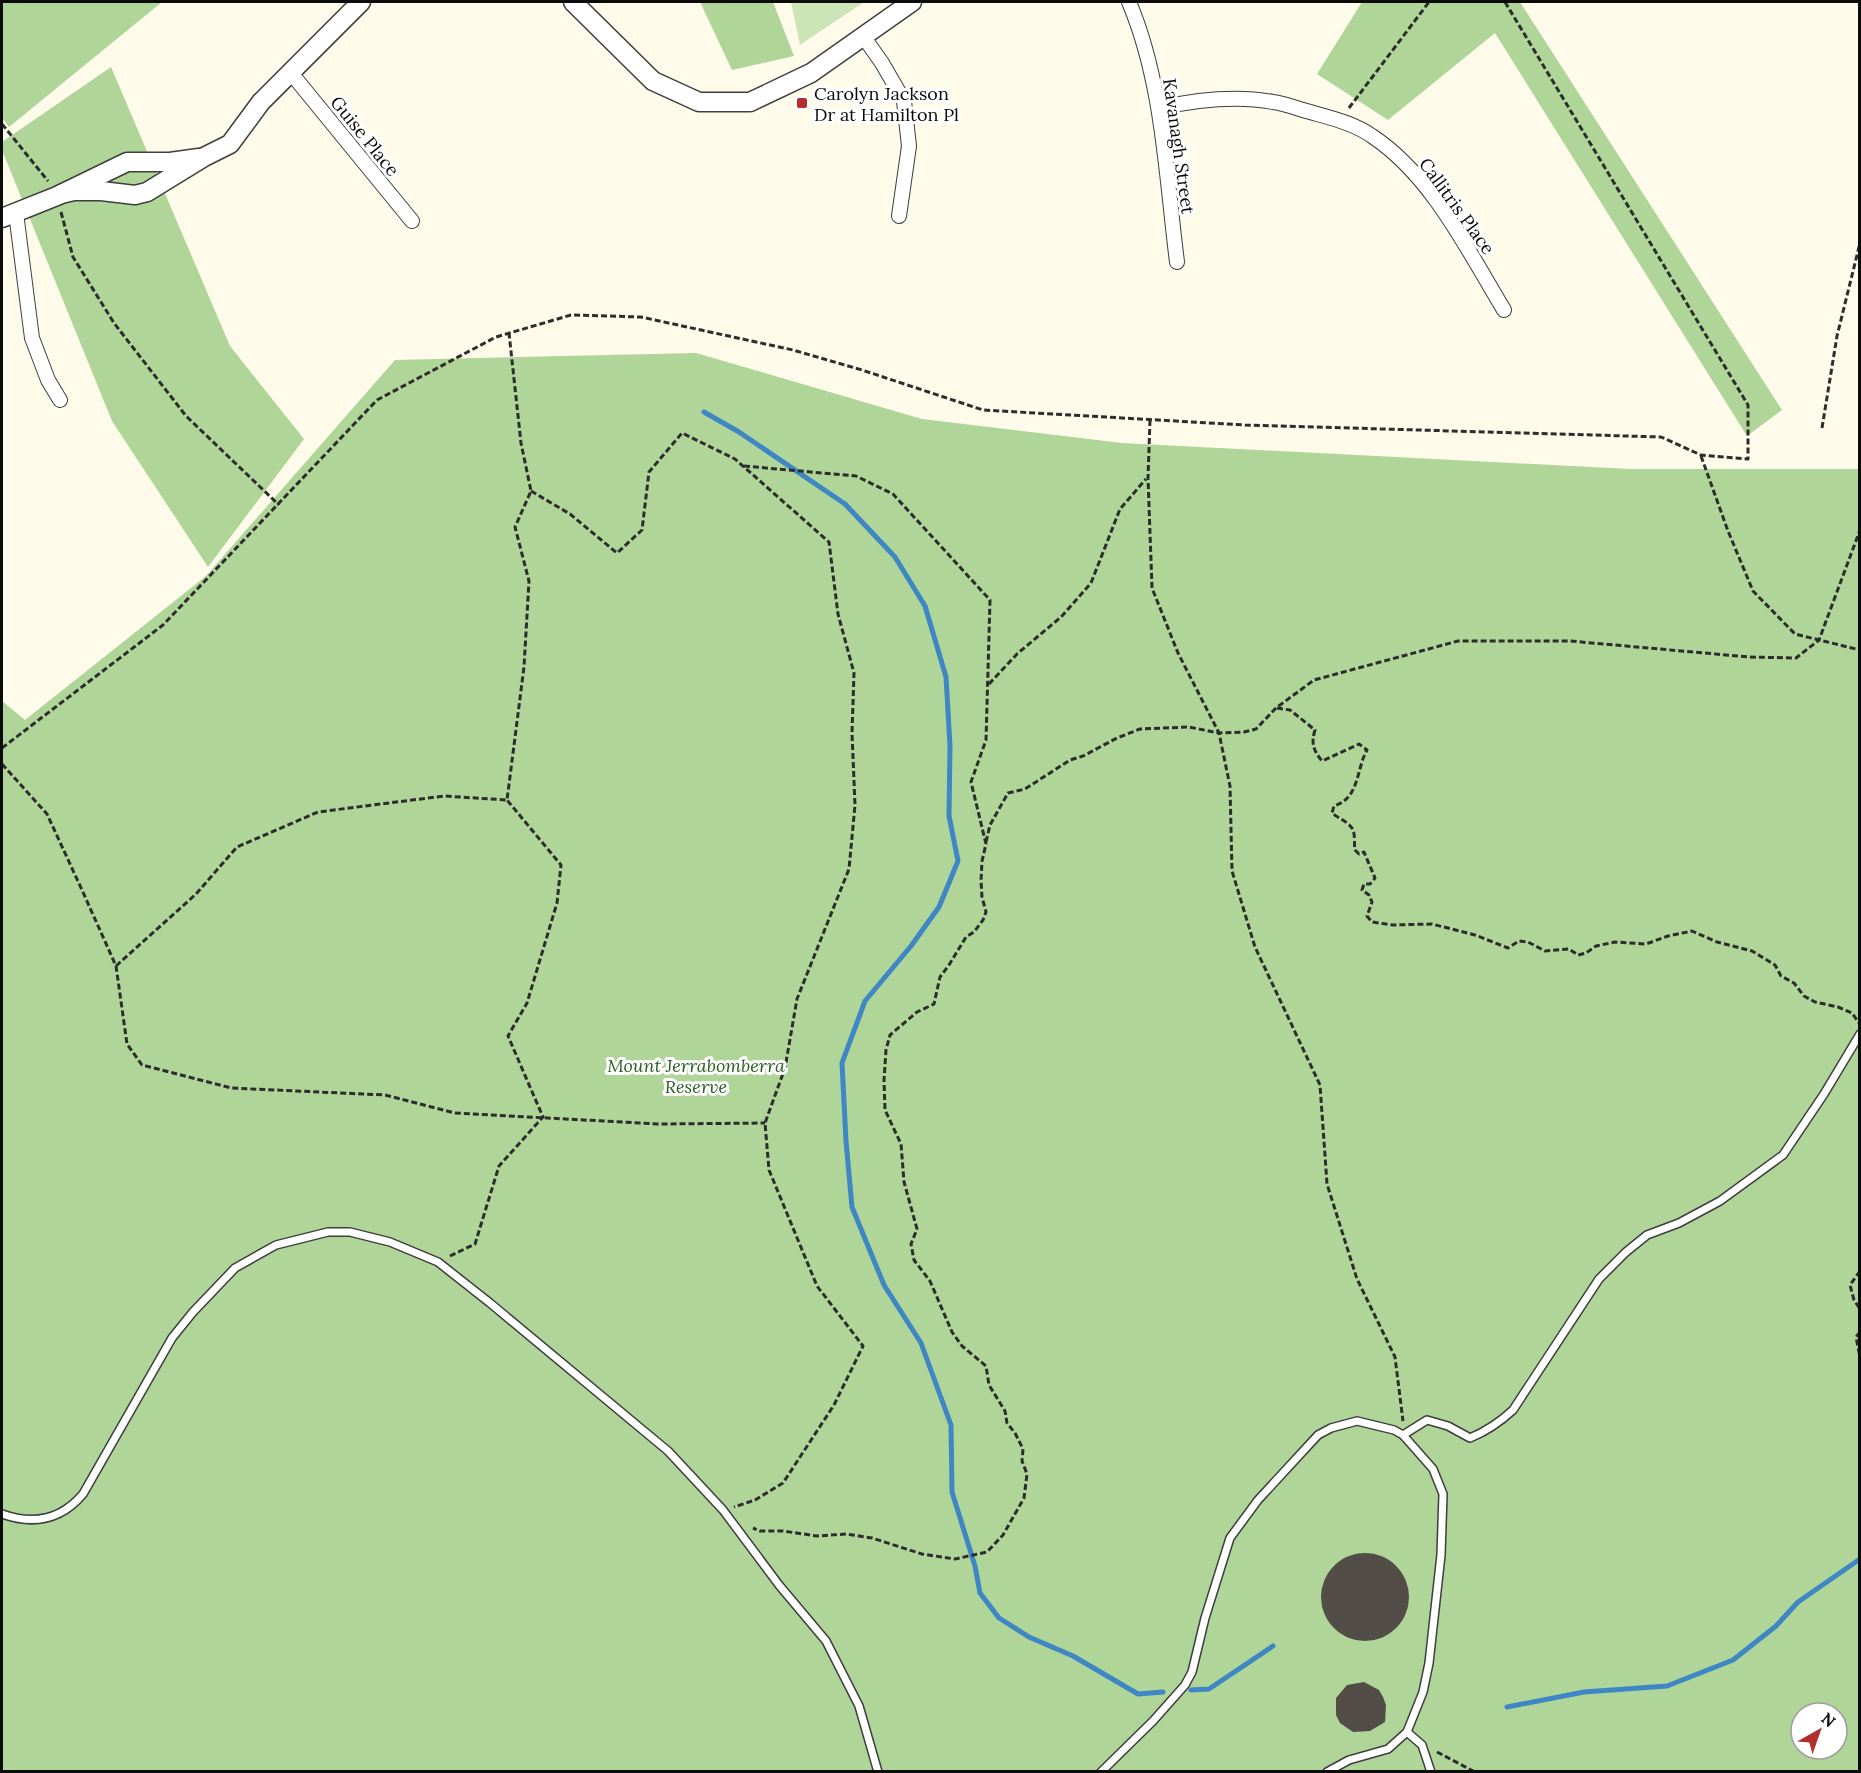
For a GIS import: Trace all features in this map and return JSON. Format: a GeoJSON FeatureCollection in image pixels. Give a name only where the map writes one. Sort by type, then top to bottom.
{"type":"FeatureCollection","features":[{"type":"Feature","properties":{"kind":"street"},"geometry":{"type":"LineString","coordinates":[[59,195],[74,191],[135,195],[147,192],[230,144],[261,102],[361,2]]}},
{"type":"Feature","properties":{"kind":"street"},"geometry":{"type":"LineString","coordinates":[[573,2],[653,81],[699,102],[750,102],[811,73],[912,2]]}},
{"type":"Feature","properties":{"kind":"street","name":"Kavanagh Street"},"geometry":{"type":"LineString","coordinates":[[1129,2],[1142,33],[1159,108],[1177,262]]}},
{"type":"Feature","properties":{"kind":"street"},"geometry":{"type":"LineString","coordinates":[[863,36],[904,101],[909,146],[899,216]]}},
{"type":"Feature","properties":{"kind":"street","name":"Guise Place"},"geometry":{"type":"LineString","coordinates":[[291,73],[412,221]]}},
{"type":"Feature","properties":{"kind":"street","name":"Callitris Place"},"geometry":{"type":"LineString","coordinates":[[1159,108],[1196,100],[1272,102],[1340,120],[1371,135],[1401,160],[1426,188],[1504,310]]}},
{"type":"Feature","properties":{"kind":"street"},"geometry":{"type":"LineString","coordinates":[[60,400],[48,380],[32,338],[9,215],[59,195],[127,162],[170,162],[204,157]]}},
{"type":"Feature","properties":{"kind":"lane"},"geometry":{"type":"LineString","coordinates":[[1403,1435],[1427,1420],[1448,1426],[1470,1438],[1501,1421],[1513,1410],[1599,1280],[1626,1252],[1647,1235],[1720,1201],[1783,1155],[1824,1094],[1860,1034]]}},
{"type":"Feature","properties":{"kind":"lane"},"geometry":{"type":"LineString","coordinates":[[2,1514],[41,1521],[73,1506],[83,1494],[172,1338],[235,1268],[276,1245],[328,1232],[368,1235],[438,1262],[668,1451],[723,1510],[779,1585],[826,1641],[859,1706],[878,1772]]}},
{"type":"Feature","properties":{"kind":"lane"},"geometry":{"type":"LineString","coordinates":[[1101,1772],[1153,1720],[1192,1672],[1205,1617],[1230,1538],[1258,1500],[1318,1435],[1331,1428],[1357,1421],[1394,1430],[1403,1435],[1433,1469],[1443,1494],[1441,1555],[1429,1663],[1422,1692],[1407,1732],[1388,1749],[1349,1760],[1327,1772]]}},
{"type":"Feature","properties":{"kind":"lane"},"geometry":{"type":"LineString","coordinates":[[1407,1732],[1422,1745],[1431,1772]]}},
{"type":"Feature","properties":{"kind":"path"},"geometry":{"type":"LineString","coordinates":[[1340,120],[1429,2]]}},
{"type":"Feature","properties":{"kind":"path"},"geometry":{"type":"LineString","coordinates":[[2,748],[163,625],[377,400],[496,337],[571,315],[641,317],[793,350],[983,410],[1257,425],[1661,437],[1701,455],[1748,459],[1748,405],[1505,2]]}},
{"type":"Feature","properties":{"kind":"path"},"geometry":{"type":"LineString","coordinates":[[2,124],[59,195],[73,257],[114,323],[186,416],[279,505]]}},
{"type":"Feature","properties":{"kind":"path"},"geometry":{"type":"LineString","coordinates":[[1822,428],[1837,336],[1860,243]]}},
{"type":"Feature","properties":{"kind":"path"},"geometry":{"type":"LineString","coordinates":[[507,800],[524,667],[529,581],[515,527],[531,491],[521,443],[509,333]]}},
{"type":"Feature","properties":{"kind":"path"},"geometry":{"type":"LineString","coordinates":[[1150,419],[1148,478],[1152,588],[1178,653],[1220,733],[1230,786],[1232,871],[1255,947],[1320,1085],[1327,1184],[1357,1279],[1395,1357],[1403,1410],[1403,1435]]}},
{"type":"Feature","properties":{"kind":"path"},"geometry":{"type":"LineString","coordinates":[[531,491],[570,514],[617,553],[642,530],[649,472],[682,433],[735,459],[829,542],[838,614],[854,673],[852,733],[855,806],[849,868],[797,999],[785,1068],[765,1123],[769,1170],[817,1286],[863,1346],[834,1405],[783,1484],[755,1500],[723,1510]]}},
{"type":"Feature","properties":{"kind":"path"},"geometry":{"type":"LineString","coordinates":[[1701,455],[1728,531],[1753,591],[1795,634],[1860,650]]}},
{"type":"Feature","properties":{"kind":"path"},"geometry":{"type":"LineString","coordinates":[[744,466],[856,476],[893,494],[990,600],[986,740],[971,782],[986,844]]}},
{"type":"Feature","properties":{"kind":"path"},"geometry":{"type":"LineString","coordinates":[[988,686],[1017,654],[1062,617],[1091,583],[1120,510],[1148,478]]}},
{"type":"Feature","properties":{"kind":"path"},"geometry":{"type":"LineString","coordinates":[[731,1520],[760,1531],[783,1531],[817,1536],[846,1534],[872,1538],[922,1554],[955,1559],[987,1552],[1003,1536],[1024,1498],[1027,1474],[1022,1461],[1023,1449],[1016,1433],[1007,1423],[1001,1405],[988,1385],[986,1366],[962,1346],[952,1332],[930,1281],[914,1260],[911,1244],[917,1229],[904,1182],[901,1144],[885,1110],[883,1095],[886,1050],[890,1035],[917,1012],[934,1004],[940,976],[966,937],[974,932],[983,920],[986,912],[982,897],[982,871],[986,844],[990,825],[1008,793],[1025,789],[1070,760],[1140,729],[1188,727],[1220,733],[1256,729],[1276,708],[1314,680],[1458,641],[1570,642],[1749,657],[1796,658],[1819,640],[1860,530]]}},
{"type":"Feature","properties":{"kind":"path"},"geometry":{"type":"LineString","coordinates":[[1276,708],[1290,711],[1315,730],[1312,744],[1315,753],[1322,760],[1359,744],[1367,750],[1362,759],[1357,784],[1342,804],[1334,806],[1332,813],[1347,822],[1354,831],[1354,850],[1359,854],[1364,852],[1374,872],[1375,878],[1370,884],[1364,884],[1362,890],[1369,895],[1372,902],[1367,916],[1372,922],[1392,925],[1432,924],[1475,935],[1508,948],[1519,941],[1528,942],[1545,951],[1569,949],[1578,955],[1596,946],[1616,942],[1646,944],[1692,931],[1717,942],[1752,951],[1775,965],[1781,976],[1794,983],[1804,996],[1815,1002],[1852,1013],[1860,1025]]}},
{"type":"Feature","properties":{"kind":"path"},"geometry":{"type":"LineString","coordinates":[[2,764],[47,814],[116,966],[127,1044],[142,1065],[231,1088],[385,1095],[455,1113],[658,1124],[765,1123]]}},
{"type":"Feature","properties":{"kind":"path"},"geometry":{"type":"LineString","coordinates":[[116,966],[196,894],[237,847],[318,812],[444,796],[507,800],[561,865],[557,903],[527,1003],[508,1036],[543,1117]]}},
{"type":"Feature","properties":{"kind":"path"},"geometry":{"type":"LineString","coordinates":[[438,1262],[475,1244],[499,1166],[543,1117]]}},
{"type":"Feature","properties":{"kind":"path"},"geometry":{"type":"LineString","coordinates":[[1860,1271],[1850,1285],[1854,1300],[1860,1308]]}},
{"type":"Feature","properties":{"kind":"path"},"geometry":{"type":"LineString","coordinates":[[1860,1332],[1856,1337],[1860,1357]]}},
{"type":"Feature","properties":{"kind":"path"},"geometry":{"type":"LineString","coordinates":[[1422,1745],[1475,1772]]}},
{"type":"Feature","properties":{"kind":"green space"},"geometry":{"type":"Polygon","coordinates":[[[2,2],[162,2],[9,127],[2,118],[2,2]]]}},
{"type":"Feature","properties":{"kind":"green space"},"geometry":{"type":"Polygon","coordinates":[[[700,2],[773,2],[794,56],[732,70],[700,2]]]}},
{"type":"Feature","properties":{"kind":"green space"},"geometry":{"type":"Polygon","coordinates":[[[791,2],[864,2],[800,45],[791,2]]]}},
{"type":"Feature","properties":{"kind":"green space"},"geometry":{"type":"Polygon","coordinates":[[[1362,2],[1520,2],[1782,410],[1747,436],[1495,33],[1388,120],[1317,74],[1362,2]]]}},
{"type":"Feature","properties":{"kind":"green space"},"geometry":{"type":"Polygon","coordinates":[[[111,67],[230,346],[304,439],[208,567],[112,421],[2,150],[2,142],[111,67]]]}},
{"type":"Feature","properties":{"kind":"green space","name":"Mount Jerrabomberra Reserve"},"geometry":{"type":"Polygon","coordinates":[[[696,353],[922,419],[1122,443],[1630,469],[1859,469],[1859,1771],[2,1771],[2,701],[25,720],[206,576],[395,360],[696,353]]]}},
{"type":"Feature","properties":{"kind":"building"},"geometry":{"type":"Polygon","coordinates":[[[1365,1553],[1382,1556],[1396,1566],[1406,1580],[1409,1597],[1406,1614],[1396,1628],[1382,1638],[1365,1641],[1348,1638],[1334,1628],[1324,1614],[1321,1597],[1324,1580],[1334,1566],[1348,1556],[1365,1553]]]}},
{"type":"Feature","properties":{"kind":"building"},"geometry":{"type":"Polygon","coordinates":[[[1364,1682],[1379,1690],[1383,1697],[1386,1705],[1385,1722],[1370,1731],[1353,1732],[1340,1723],[1336,1715],[1336,1698],[1347,1685],[1364,1682]]]}},
{"type":"Feature","properties":{"kind":"waterway"},"geometry":{"type":"LineString","coordinates":[[704,412],[739,432],[845,504],[895,557],[925,606],[946,677],[950,746],[949,816],[958,861],[939,907],[911,946],[865,1001],[842,1063],[852,1207],[884,1285],[921,1343],[951,1425],[952,1492],[975,1566],[980,1593],[999,1618],[1029,1637],[1073,1656],[1138,1694],[1163,1692]]}},
{"type":"Feature","properties":{"kind":"waterway"},"geometry":{"type":"LineString","coordinates":[[1507,1707],[1584,1692],[1667,1686],[1733,1660],[1776,1626],[1798,1602],[1860,1559]]}},
{"type":"Feature","properties":{"kind":"waterway"},"geometry":{"type":"LineString","coordinates":[[1191,1690],[1209,1689],[1273,1646]]}},
{"type":"Feature","properties":{"kind":"place","name":"Carolyn Jackson Dr at Hamilton Pl"},"geometry":{"type":"Point","coordinates":[802,103]}}]}
